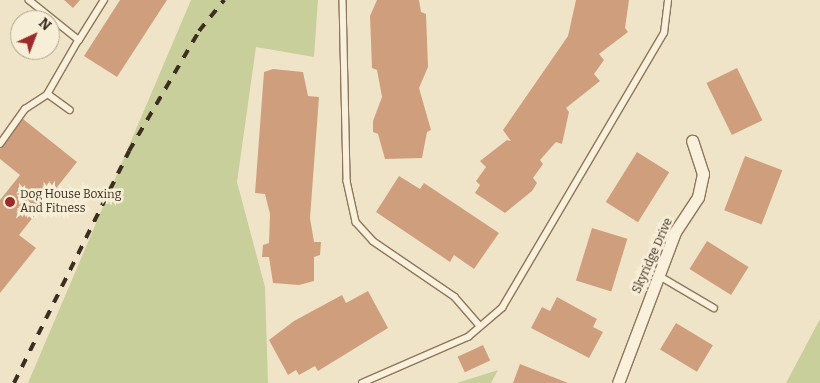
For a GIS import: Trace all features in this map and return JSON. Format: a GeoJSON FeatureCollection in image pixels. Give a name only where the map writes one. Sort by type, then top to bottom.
{"type":"FeatureCollection","features":[{"type":"Feature","properties":{"kind":"street","name":"Skyridge Drive"},"geometry":{"type":"LineString","coordinates":[[618,383],[675,232],[698,196],[703,174],[692,141]]}},
{"type":"Feature","properties":{"kind":"lane"},"geometry":{"type":"LineString","coordinates":[[29,0],[79,40]]}},
{"type":"Feature","properties":{"kind":"lane"},"geometry":{"type":"LineString","coordinates":[[0,144],[25,109],[48,94],[104,0]]}},
{"type":"Feature","properties":{"kind":"lane"},"geometry":{"type":"LineString","coordinates":[[343,0],[347,181],[356,222],[373,241],[455,297],[480,326]]}},
{"type":"Feature","properties":{"kind":"lane"},"geometry":{"type":"LineString","coordinates":[[362,383],[468,337],[502,308],[664,33],[668,0]]}},
{"type":"Feature","properties":{"kind":"lane"},"geometry":{"type":"LineString","coordinates":[[48,94],[70,110]]}},
{"type":"Feature","properties":{"kind":"lane"},"geometry":{"type":"LineString","coordinates":[[658,275],[714,308]]}},
{"type":"Feature","properties":{"kind":"green space"},"geometry":{"type":"Polygon","coordinates":[[[191,0],[318,0],[314,57],[256,47],[237,182],[265,287],[268,383],[28,383],[191,0]]]}},
{"type":"Feature","properties":{"kind":"green space"},"geometry":{"type":"Polygon","coordinates":[[[820,319],[820,383],[786,383],[820,319]]]}},
{"type":"Feature","properties":{"kind":"green space"},"geometry":{"type":"Polygon","coordinates":[[[498,370],[491,383],[457,383],[463,381],[498,370]]]}},
{"type":"Feature","properties":{"kind":"building"},"geometry":{"type":"Polygon","coordinates":[[[64,0],[80,0],[73,8],[64,0]]]}},
{"type":"Feature","properties":{"kind":"building"},"geometry":{"type":"Polygon","coordinates":[[[120,0],[167,0],[117,77],[84,56],[120,0]]]}},
{"type":"Feature","properties":{"kind":"building"},"geometry":{"type":"Polygon","coordinates":[[[377,0],[419,0],[421,12],[426,14],[428,67],[419,88],[431,130],[427,132],[422,158],[385,159],[378,134],[373,132],[373,121],[382,97],[377,70],[372,68],[370,16],[377,0]]]}},
{"type":"Feature","properties":{"kind":"building"},"geometry":{"type":"Polygon","coordinates":[[[576,0],[629,0],[625,28],[628,32],[599,54],[604,60],[594,74],[600,81],[566,108],[569,112],[562,144],[556,142],[540,160],[543,164],[533,178],[537,183],[532,191],[505,213],[475,193],[480,185],[476,181],[486,167],[480,161],[507,140],[511,141],[503,130],[568,36],[576,0]]]}},
{"type":"Feature","properties":{"kind":"building"},"geometry":{"type":"Polygon","coordinates":[[[737,68],[762,120],[732,135],[706,83],[737,68]]]}},
{"type":"Feature","properties":{"kind":"building"},"geometry":{"type":"Polygon","coordinates":[[[273,69],[303,72],[308,96],[319,97],[310,218],[314,242],[321,242],[320,255],[314,257],[314,281],[299,285],[273,283],[269,257],[262,257],[263,245],[269,243],[270,214],[265,194],[255,193],[264,72],[273,69]]]}},
{"type":"Feature","properties":{"kind":"building"},"geometry":{"type":"Polygon","coordinates":[[[23,119],[77,162],[19,235],[36,248],[0,293],[0,200],[20,175],[0,159],[0,149],[23,119]]]}},
{"type":"Feature","properties":{"kind":"building"},"geometry":{"type":"Polygon","coordinates":[[[637,152],[669,172],[638,222],[606,202],[637,152]]]}},
{"type":"Feature","properties":{"kind":"building"},"geometry":{"type":"Polygon","coordinates":[[[745,156],[782,170],[762,224],[724,210],[745,156]]]}},
{"type":"Feature","properties":{"kind":"building"},"geometry":{"type":"Polygon","coordinates":[[[399,176],[420,189],[424,183],[499,233],[474,269],[454,255],[450,262],[376,212],[399,176]]]}},
{"type":"Feature","properties":{"kind":"building"},"geometry":{"type":"Polygon","coordinates":[[[592,228],[627,239],[611,291],[576,281],[592,228]]]}},
{"type":"Feature","properties":{"kind":"building"},"geometry":{"type":"Polygon","coordinates":[[[707,241],[749,267],[731,295],[690,269],[707,241]]]}},
{"type":"Feature","properties":{"kind":"building"},"geometry":{"type":"Polygon","coordinates":[[[368,291],[388,328],[318,371],[315,366],[299,375],[296,370],[288,375],[269,340],[294,321],[342,295],[346,303],[368,291]]]}},
{"type":"Feature","properties":{"kind":"building"},"geometry":{"type":"Polygon","coordinates":[[[557,297],[597,319],[593,327],[603,332],[589,358],[531,328],[542,307],[550,311],[557,297]]]}},
{"type":"Feature","properties":{"kind":"building"},"geometry":{"type":"Polygon","coordinates":[[[676,323],[713,345],[697,372],[660,350],[676,323]]]}},
{"type":"Feature","properties":{"kind":"building"},"geometry":{"type":"Polygon","coordinates":[[[483,345],[490,360],[465,372],[458,357],[483,345]]]}},
{"type":"Feature","properties":{"kind":"building"},"geometry":{"type":"Polygon","coordinates":[[[520,364],[568,383],[513,383],[520,364]]]}},
{"type":"Feature","properties":{"kind":"railway"},"geometry":{"type":"LineString","coordinates":[[14,383],[129,151],[199,31],[224,0]]}},
{"type":"Feature","properties":{"kind":"place","name":"Dog House Boxing And Fitness"},"geometry":{"type":"Point","coordinates":[10,202]}}]}
